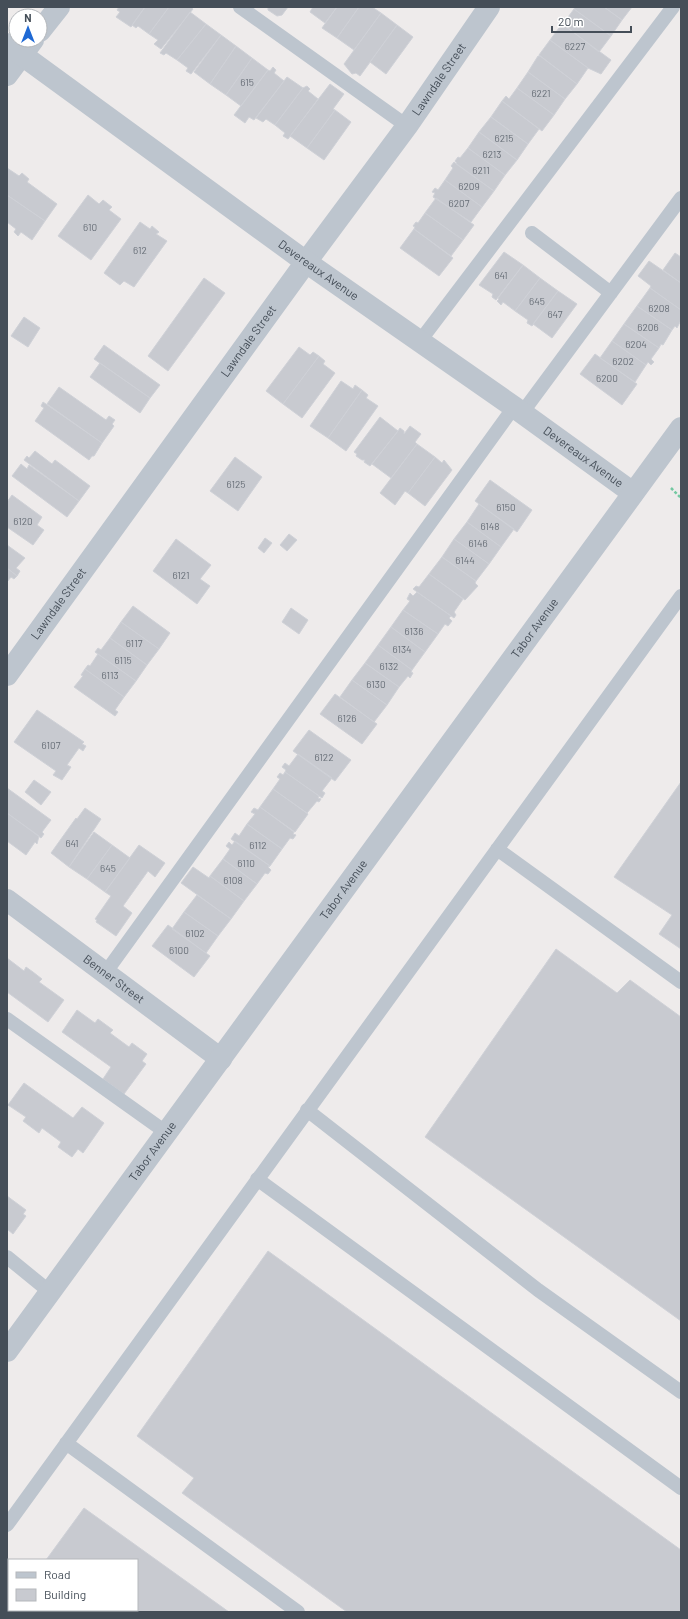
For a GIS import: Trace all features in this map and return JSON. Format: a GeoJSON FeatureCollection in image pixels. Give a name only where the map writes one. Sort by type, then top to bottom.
{"type":"FeatureCollection","features":[{"type":"Feature","properties":{"kind":"street"},"geometry":{"type":"LineString","coordinates":[[48,21],[59,7]]}},
{"type":"Feature","properties":{"kind":"street","name":"Lawndale Street"},"geometry":{"type":"LineString","coordinates":[[7,675],[306,262],[407,126],[485,8]]}},
{"type":"Feature","properties":{"kind":"street"},"geometry":{"type":"LineString","coordinates":[[7,75],[20,48]]}},
{"type":"Feature","properties":{"kind":"street","name":"Devereaux Avenue"},"geometry":{"type":"LineString","coordinates":[[24,48],[306,262],[518,410],[633,493]]}},
{"type":"Feature","properties":{"kind":"street","name":"Tabor Avenue"},"geometry":{"type":"LineString","coordinates":[[7,1351],[681,428]]}},
{"type":"Feature","properties":{"kind":"street","name":"Benner Street"},"geometry":{"type":"LineString","coordinates":[[7,900],[106,972],[221,1059]]}},
{"type":"Feature","properties":{"kind":"lane"},"geometry":{"type":"LineString","coordinates":[[240,7],[407,126]]}},
{"type":"Feature","properties":{"kind":"lane"},"geometry":{"type":"LineString","coordinates":[[420,341],[673,7]]}},
{"type":"Feature","properties":{"kind":"lane"},"geometry":{"type":"LineString","coordinates":[[106,972],[518,410],[611,293],[681,198]]}},
{"type":"Feature","properties":{"kind":"lane"},"geometry":{"type":"LineString","coordinates":[[532,233],[611,293]]}},
{"type":"Feature","properties":{"kind":"lane"},"geometry":{"type":"LineString","coordinates":[[7,1524],[681,596]]}},
{"type":"Feature","properties":{"kind":"lane"},"geometry":{"type":"LineString","coordinates":[[497,848],[681,982]]}},
{"type":"Feature","properties":{"kind":"lane"},"geometry":{"type":"LineString","coordinates":[[7,1020],[167,1133]]}},
{"type":"Feature","properties":{"kind":"lane"},"geometry":{"type":"LineString","coordinates":[[307,1110],[538,1290],[681,1392]]}},
{"type":"Feature","properties":{"kind":"lane"},"geometry":{"type":"LineString","coordinates":[[257,1179],[681,1488]]}},
{"type":"Feature","properties":{"kind":"lane"},"geometry":{"type":"LineString","coordinates":[[7,1257],[50,1292]]}},
{"type":"Feature","properties":{"kind":"lane"},"geometry":{"type":"LineString","coordinates":[[66,1443],[298,1612]]}},
{"type":"Feature","properties":{"kind":"path"},"geometry":{"type":"LineString","coordinates":[[671,488],[681,498]]}},
{"type":"Feature","properties":{"kind":"building"},"geometry":{"type":"Polygon","coordinates":[[[119,7],[145,7],[131,27],[116,17],[120,12],[117,10],[119,7]]]}},
{"type":"Feature","properties":{"kind":"building"},"geometry":{"type":"Polygon","coordinates":[[[145,7],[169,7],[149,34],[138,26],[136,28],[132,25],[145,7]]]}},
{"type":"Feature","properties":{"kind":"building"},"geometry":{"type":"Polygon","coordinates":[[[169,7],[191,7],[193,9],[161,49],[154,44],[158,40],[149,34],[169,7]]]}},
{"type":"Feature","properties":{"kind":"building"},"geometry":{"type":"Polygon","coordinates":[[[268,7],[288,7],[282,15],[277,16],[268,10],[268,7]]]}},
{"type":"Feature","properties":{"kind":"building"},"geometry":{"type":"Polygon","coordinates":[[[313,7],[337,7],[325,23],[310,12],[313,7]]]}},
{"type":"Feature","properties":{"kind":"building"},"geometry":{"type":"Polygon","coordinates":[[[337,7],[359,7],[337,38],[322,28],[337,7]]]}},
{"type":"Feature","properties":{"kind":"building"},"geometry":{"type":"Polygon","coordinates":[[[359,7],[372,7],[381,13],[354,50],[337,38],[359,7]]]}},
{"type":"Feature","properties":{"kind":"building"},"geometry":{"type":"Polygon","coordinates":[[[575,7],[604,7],[622,20],[611,36],[574,9],[575,7]]]}},
{"type":"Feature","properties":{"kind":"building"},"geometry":{"type":"Polygon","coordinates":[[[604,7],[632,7],[622,20],[604,7]]]}},
{"type":"Feature","properties":{"kind":"building"},"geometry":{"type":"Polygon","coordinates":[[[574,9],[611,36],[599,52],[563,24],[574,9]]]}},
{"type":"Feature","properties":{"kind":"building"},"geometry":{"type":"Polygon","coordinates":[[[190,12],[206,24],[177,60],[166,53],[164,55],[160,53],[190,12]]]}},
{"type":"Feature","properties":{"kind":"building"},"geometry":{"type":"Polygon","coordinates":[[[381,13],[397,25],[360,76],[356,73],[352,74],[344,64],[381,13]]]}},
{"type":"Feature","properties":{"kind":"building"},"geometry":{"type":"Polygon","coordinates":[[[206,24],[221,35],[191,74],[186,71],[188,68],[177,60],[206,24]]]}},
{"type":"Feature","properties":{"kind":"building"},"geometry":{"type":"Polygon","coordinates":[[[562,24],[611,60],[601,74],[588,68],[550,40],[562,24]]]}},
{"type":"Feature","properties":{"kind":"building"},"geometry":{"type":"Polygon","coordinates":[[[397,25],[413,37],[386,74],[370,62],[397,25]]]}},
{"type":"Feature","properties":{"kind":"building"},"geometry":{"type":"Polygon","coordinates":[[[221,35],[236,46],[210,84],[194,72],[221,35]]]}},
{"type":"Feature","properties":{"kind":"building"},"geometry":{"type":"Polygon","coordinates":[[[550,40],[588,68],[577,84],[539,55],[550,40]]]}},
{"type":"Feature","properties":{"kind":"building"},"geometry":{"type":"Polygon","coordinates":[[[236,46],[252,58],[226,95],[210,84],[236,46]]]}},
{"type":"Feature","properties":{"kind":"building"},"geometry":{"type":"Polygon","coordinates":[[[538,56],[577,84],[565,99],[528,72],[538,56]]]}},
{"type":"Feature","properties":{"kind":"building"},"geometry":{"type":"Polygon","coordinates":[[[252,58],[268,70],[241,106],[226,95],[252,58]]]}},
{"type":"Feature","properties":{"kind":"building"},"geometry":{"type":"Polygon","coordinates":[[[273,67],[276,70],[274,73],[284,81],[254,120],[249,117],[245,123],[234,115],[268,70],[270,71],[273,67]]]}},
{"type":"Feature","properties":{"kind":"building"},"geometry":{"type":"Polygon","coordinates":[[[528,72],[565,99],[554,115],[517,88],[528,72]]]}},
{"type":"Feature","properties":{"kind":"building"},"geometry":{"type":"Polygon","coordinates":[[[287,77],[303,88],[275,125],[266,119],[263,122],[256,118],[287,77]]]}},
{"type":"Feature","properties":{"kind":"building"},"geometry":{"type":"Polygon","coordinates":[[[330,84],[344,94],[333,109],[335,110],[307,148],[290,136],[330,84]]]}},
{"type":"Feature","properties":{"kind":"building"},"geometry":{"type":"Polygon","coordinates":[[[307,86],[310,89],[308,91],[318,99],[288,139],[283,136],[285,133],[275,125],[303,88],[307,86]]]}},
{"type":"Feature","properties":{"kind":"building"},"geometry":{"type":"Polygon","coordinates":[[[517,88],[554,115],[542,131],[502,101],[506,96],[509,99],[517,88]]]}},
{"type":"Feature","properties":{"kind":"building"},"geometry":{"type":"Polygon","coordinates":[[[502,101],[539,129],[528,144],[491,117],[502,101]]]}},
{"type":"Feature","properties":{"kind":"building"},"geometry":{"type":"Polygon","coordinates":[[[335,110],[351,122],[324,160],[307,148],[335,110]]]}},
{"type":"Feature","properties":{"kind":"building"},"geometry":{"type":"Polygon","coordinates":[[[491,117],[528,144],[517,160],[479,132],[491,117]]]}},
{"type":"Feature","properties":{"kind":"building"},"geometry":{"type":"Polygon","coordinates":[[[479,132],[517,160],[505,175],[468,148],[479,132]]]}},
{"type":"Feature","properties":{"kind":"building"},"geometry":{"type":"Polygon","coordinates":[[[468,148],[505,175],[494,191],[456,164],[457,163],[455,161],[458,157],[460,158],[468,148]]]}},
{"type":"Feature","properties":{"kind":"building"},"geometry":{"type":"Polygon","coordinates":[[[454,162],[494,191],[482,207],[445,180],[453,168],[451,166],[454,162]]]}},
{"type":"Feature","properties":{"kind":"building"},"geometry":{"type":"Polygon","coordinates":[[[7,168],[19,176],[22,173],[29,179],[27,182],[57,204],[45,221],[7,195],[7,168]]]}},
{"type":"Feature","properties":{"kind":"building"},"geometry":{"type":"Polygon","coordinates":[[[445,180],[482,207],[471,222],[433,197],[435,193],[432,192],[435,188],[438,190],[445,180]]]}},
{"type":"Feature","properties":{"kind":"building"},"geometry":{"type":"Polygon","coordinates":[[[7,195],[45,221],[32,240],[21,232],[18,236],[14,232],[16,229],[7,222],[7,195]]]}},
{"type":"Feature","properties":{"kind":"building"},"geometry":{"type":"Polygon","coordinates":[[[88,195],[99,204],[103,200],[112,207],[109,210],[121,219],[91,260],[58,236],[88,195]]]}},
{"type":"Feature","properties":{"kind":"building"},"geometry":{"type":"Polygon","coordinates":[[[436,198],[474,225],[463,240],[425,213],[436,198]]]}},
{"type":"Feature","properties":{"kind":"building"},"geometry":{"type":"Polygon","coordinates":[[[425,213],[463,240],[451,256],[414,229],[415,227],[413,226],[416,222],[418,223],[425,213]]]}},
{"type":"Feature","properties":{"kind":"building"},"geometry":{"type":"Polygon","coordinates":[[[140,222],[150,229],[152,226],[159,232],[156,234],[167,241],[134,287],[124,281],[120,285],[104,273],[140,222]]]}},
{"type":"Feature","properties":{"kind":"building"},"geometry":{"type":"Polygon","coordinates":[[[414,229],[453,258],[439,276],[400,248],[414,229]]]}},
{"type":"Feature","properties":{"kind":"building"},"geometry":{"type":"Polygon","coordinates":[[[504,252],[523,265],[496,300],[492,297],[493,294],[479,285],[504,252]]]}},
{"type":"Feature","properties":{"kind":"building"},"geometry":{"type":"Polygon","coordinates":[[[675,253],[681,257],[681,283],[663,270],[675,253]]]}},
{"type":"Feature","properties":{"kind":"building"},"geometry":{"type":"Polygon","coordinates":[[[649,261],[681,283],[681,310],[650,288],[651,286],[638,276],[649,261]]]}},
{"type":"Feature","properties":{"kind":"building"},"geometry":{"type":"Polygon","coordinates":[[[523,265],[540,278],[515,311],[503,302],[501,305],[497,301],[523,265]]]}},
{"type":"Feature","properties":{"kind":"building"},"geometry":{"type":"Polygon","coordinates":[[[204,278],[225,293],[168,371],[148,356],[204,278]]]}},
{"type":"Feature","properties":{"kind":"building"},"geometry":{"type":"Polygon","coordinates":[[[540,278],[558,291],[532,326],[527,323],[528,320],[515,311],[540,278]]]}},
{"type":"Feature","properties":{"kind":"building"},"geometry":{"type":"Polygon","coordinates":[[[650,288],[681,310],[681,320],[677,328],[675,326],[672,330],[637,306],[650,288]]]}},
{"type":"Feature","properties":{"kind":"building"},"geometry":{"type":"Polygon","coordinates":[[[558,291],[577,304],[552,338],[533,324],[558,291]]]}},
{"type":"Feature","properties":{"kind":"building"},"geometry":{"type":"Polygon","coordinates":[[[637,306],[672,330],[663,345],[661,344],[659,348],[624,324],[637,306]]]}},
{"type":"Feature","properties":{"kind":"building"},"geometry":{"type":"Polygon","coordinates":[[[24,317],[40,328],[28,347],[11,336],[24,317]]]}},
{"type":"Feature","properties":{"kind":"building"},"geometry":{"type":"Polygon","coordinates":[[[624,324],[659,348],[651,359],[654,362],[651,365],[648,362],[646,365],[612,341],[624,324]]]}},
{"type":"Feature","properties":{"kind":"building"},"geometry":{"type":"Polygon","coordinates":[[[612,341],[646,365],[635,382],[600,358],[612,341]]]}},
{"type":"Feature","properties":{"kind":"building"},"geometry":{"type":"Polygon","coordinates":[[[104,345],[160,385],[150,398],[94,359],[104,345]]]}},
{"type":"Feature","properties":{"kind":"building"},"geometry":{"type":"Polygon","coordinates":[[[299,347],[310,355],[313,352],[319,356],[283,404],[266,391],[299,347]]]}},
{"type":"Feature","properties":{"kind":"building"},"geometry":{"type":"Polygon","coordinates":[[[595,354],[637,384],[622,405],[580,374],[595,354]]]}},
{"type":"Feature","properties":{"kind":"building"},"geometry":{"type":"Polygon","coordinates":[[[319,356],[325,361],[323,364],[335,373],[302,418],[283,404],[319,356]]]}},
{"type":"Feature","properties":{"kind":"building"},"geometry":{"type":"Polygon","coordinates":[[[100,363],[150,398],[140,413],[90,377],[100,363]]]}},
{"type":"Feature","properties":{"kind":"building"},"geometry":{"type":"Polygon","coordinates":[[[341,381],[353,389],[355,385],[362,390],[328,438],[310,426],[341,381]]]}},
{"type":"Feature","properties":{"kind":"building"},"geometry":{"type":"Polygon","coordinates":[[[59,387],[106,420],[109,416],[115,420],[112,424],[114,426],[102,443],[47,404],[59,387]]]}},
{"type":"Feature","properties":{"kind":"building"},"geometry":{"type":"Polygon","coordinates":[[[362,390],[368,395],[366,398],[378,406],[346,451],[328,438],[362,390]]]}},
{"type":"Feature","properties":{"kind":"building"},"geometry":{"type":"Polygon","coordinates":[[[43,402],[102,443],[94,456],[92,456],[89,460],[35,421],[44,408],[41,406],[43,402]]]}},
{"type":"Feature","properties":{"kind":"building"},"geometry":{"type":"Polygon","coordinates":[[[380,417],[398,431],[370,466],[364,462],[365,460],[362,460],[356,456],[357,454],[354,452],[380,417]]]}},
{"type":"Feature","properties":{"kind":"building"},"geometry":{"type":"Polygon","coordinates":[[[410,426],[421,434],[415,442],[417,444],[391,478],[372,464],[400,428],[404,431],[404,434],[410,426]]]}},
{"type":"Feature","properties":{"kind":"building"},"geometry":{"type":"Polygon","coordinates":[[[417,444],[435,457],[408,493],[405,491],[395,505],[380,493],[417,444]]]}},
{"type":"Feature","properties":{"kind":"building"},"geometry":{"type":"Polygon","coordinates":[[[35,451],[52,464],[55,460],[90,486],[79,501],[24,460],[27,456],[29,458],[35,451]]]}},
{"type":"Feature","properties":{"kind":"building"},"geometry":{"type":"Polygon","coordinates":[[[235,457],[262,477],[238,511],[210,491],[235,457]]]}},
{"type":"Feature","properties":{"kind":"building"},"geometry":{"type":"Polygon","coordinates":[[[435,457],[442,463],[444,460],[452,470],[425,506],[408,493],[435,457]]]}},
{"type":"Feature","properties":{"kind":"building"},"geometry":{"type":"Polygon","coordinates":[[[21,464],[27,469],[29,465],[79,501],[67,517],[12,476],[21,464]]]}},
{"type":"Feature","properties":{"kind":"building"},"geometry":{"type":"Polygon","coordinates":[[[490,480],[532,510],[517,532],[475,501],[490,480]]]}},
{"type":"Feature","properties":{"kind":"building"},"geometry":{"type":"Polygon","coordinates":[[[12,495],[42,517],[37,525],[44,530],[33,545],[7,527],[7,502],[12,495]]]}},
{"type":"Feature","properties":{"kind":"building"},"geometry":{"type":"Polygon","coordinates":[[[479,504],[514,529],[501,547],[467,522],[479,504]]]}},
{"type":"Feature","properties":{"kind":"building"},"geometry":{"type":"Polygon","coordinates":[[[467,522],[501,547],[489,564],[454,539],[467,522]]]}},
{"type":"Feature","properties":{"kind":"building"},"geometry":{"type":"Polygon","coordinates":[[[289,534],[297,540],[287,551],[280,545],[289,534]]]}},
{"type":"Feature","properties":{"kind":"building"},"geometry":{"type":"Polygon","coordinates":[[[265,538],[272,543],[264,553],[258,548],[265,538]]]}},
{"type":"Feature","properties":{"kind":"building"},"geometry":{"type":"Polygon","coordinates":[[[176,539],[211,565],[200,579],[210,586],[197,604],[153,571],[176,539]]]}},
{"type":"Feature","properties":{"kind":"building"},"geometry":{"type":"Polygon","coordinates":[[[454,539],[489,564],[476,581],[442,557],[454,539]]]}},
{"type":"Feature","properties":{"kind":"building"},"geometry":{"type":"Polygon","coordinates":[[[7,545],[25,558],[16,568],[20,571],[17,576],[7,568],[7,545]]]}},
{"type":"Feature","properties":{"kind":"building"},"geometry":{"type":"Polygon","coordinates":[[[442,557],[476,581],[475,583],[478,586],[465,600],[429,574],[442,557]]]}},
{"type":"Feature","properties":{"kind":"building"},"geometry":{"type":"Polygon","coordinates":[[[7,568],[17,576],[14,579],[11,577],[7,582],[7,568]]]}},
{"type":"Feature","properties":{"kind":"building"},"geometry":{"type":"Polygon","coordinates":[[[429,574],[463,599],[454,612],[456,615],[454,618],[413,589],[416,586],[419,587],[429,574]]]}},
{"type":"Feature","properties":{"kind":"building"},"geometry":{"type":"Polygon","coordinates":[[[417,592],[451,616],[449,618],[452,621],[448,626],[445,624],[438,634],[403,610],[410,601],[407,599],[410,593],[413,596],[417,592]]]}},
{"type":"Feature","properties":{"kind":"building"},"geometry":{"type":"Polygon","coordinates":[[[133,606],[170,633],[159,649],[121,622],[133,606]]]}},
{"type":"Feature","properties":{"kind":"building"},"geometry":{"type":"Polygon","coordinates":[[[291,608],[308,620],[299,634],[282,622],[291,608]]]}},
{"type":"Feature","properties":{"kind":"building"},"geometry":{"type":"Polygon","coordinates":[[[403,610],[438,634],[425,652],[391,627],[403,610]]]}},
{"type":"Feature","properties":{"kind":"building"},"geometry":{"type":"Polygon","coordinates":[[[121,622],[159,649],[147,665],[110,638],[121,622]]]}},
{"type":"Feature","properties":{"kind":"building"},"geometry":{"type":"Polygon","coordinates":[[[391,627],[425,652],[412,670],[378,645],[391,627]]]}},
{"type":"Feature","properties":{"kind":"building"},"geometry":{"type":"Polygon","coordinates":[[[110,638],[147,665],[136,681],[95,652],[98,648],[101,650],[110,638]]]}},
{"type":"Feature","properties":{"kind":"building"},"geometry":{"type":"Polygon","coordinates":[[[378,645],[412,670],[411,672],[413,673],[410,678],[408,676],[399,687],[365,663],[378,645]]]}},
{"type":"Feature","properties":{"kind":"building"},"geometry":{"type":"Polygon","coordinates":[[[98,654],[136,681],[124,697],[85,669],[88,665],[90,666],[98,654]]]}},
{"type":"Feature","properties":{"kind":"building"},"geometry":{"type":"Polygon","coordinates":[[[365,663],[399,687],[387,705],[352,680],[365,663]]]}},
{"type":"Feature","properties":{"kind":"building"},"geometry":{"type":"Polygon","coordinates":[[[85,669],[124,697],[115,710],[118,712],[115,716],[74,687],[83,676],[81,675],[85,669]]]}},
{"type":"Feature","properties":{"kind":"building"},"geometry":{"type":"Polygon","coordinates":[[[352,680],[387,705],[374,722],[340,697],[352,680]]]}},
{"type":"Feature","properties":{"kind":"building"},"geometry":{"type":"Polygon","coordinates":[[[335,694],[377,724],[362,744],[320,714],[335,694]]]}},
{"type":"Feature","properties":{"kind":"building"},"geometry":{"type":"Polygon","coordinates":[[[37,710],[84,742],[82,744],[86,746],[83,751],[79,748],[67,765],[71,767],[62,780],[53,775],[56,771],[14,742],[37,710]]]}},
{"type":"Feature","properties":{"kind":"building"},"geometry":{"type":"Polygon","coordinates":[[[309,730],[351,760],[335,781],[293,751],[309,730]]]}},
{"type":"Feature","properties":{"kind":"building"},"geometry":{"type":"Polygon","coordinates":[[[298,754],[332,778],[322,791],[325,793],[322,798],[285,772],[286,770],[282,767],[285,763],[289,766],[298,754]]]}},
{"type":"Feature","properties":{"kind":"building"},"geometry":{"type":"Polygon","coordinates":[[[285,772],[319,796],[318,798],[321,799],[319,802],[317,801],[307,813],[273,789],[280,779],[277,777],[280,773],[283,775],[285,772]]]}},
{"type":"Feature","properties":{"kind":"building"},"geometry":{"type":"Polygon","coordinates":[[[34,780],[51,792],[41,805],[25,792],[34,780]]]}},
{"type":"Feature","properties":{"kind":"building"},"geometry":{"type":"Polygon","coordinates":[[[681,782],[681,949],[659,934],[672,915],[614,877],[681,782]]]}},
{"type":"Feature","properties":{"kind":"building"},"geometry":{"type":"Polygon","coordinates":[[[7,788],[51,820],[42,832],[44,834],[41,838],[7,813],[7,788]]]}},
{"type":"Feature","properties":{"kind":"building"},"geometry":{"type":"Polygon","coordinates":[[[273,789],[308,814],[295,832],[260,807],[273,789]]]}},
{"type":"Feature","properties":{"kind":"building"},"geometry":{"type":"Polygon","coordinates":[[[260,807],[296,835],[293,839],[290,838],[282,849],[247,824],[255,814],[251,812],[254,808],[258,810],[260,807]]]}},
{"type":"Feature","properties":{"kind":"building"},"geometry":{"type":"Polygon","coordinates":[[[85,808],[101,819],[69,867],[51,853],[85,808]]]}},
{"type":"Feature","properties":{"kind":"building"},"geometry":{"type":"Polygon","coordinates":[[[7,813],[39,836],[37,844],[35,842],[26,855],[7,841],[7,813]]]}},
{"type":"Feature","properties":{"kind":"building"},"geometry":{"type":"Polygon","coordinates":[[[247,824],[282,849],[270,866],[231,839],[235,833],[239,836],[247,824]]]}},
{"type":"Feature","properties":{"kind":"building"},"geometry":{"type":"Polygon","coordinates":[[[94,832],[112,845],[87,879],[69,867],[94,832]]]}},
{"type":"Feature","properties":{"kind":"building"},"geometry":{"type":"Polygon","coordinates":[[[235,841],[270,866],[268,867],[271,870],[268,874],[265,873],[257,884],[223,859],[230,849],[226,846],[229,842],[232,845],[235,841]]]}},
{"type":"Feature","properties":{"kind":"building"},"geometry":{"type":"Polygon","coordinates":[[[112,845],[130,858],[105,892],[87,879],[112,845]]]}},
{"type":"Feature","properties":{"kind":"building"},"geometry":{"type":"Polygon","coordinates":[[[139,845],[165,863],[155,877],[148,871],[123,906],[132,913],[116,936],[96,922],[97,920],[95,919],[111,896],[105,892],[139,845]]]}},
{"type":"Feature","properties":{"kind":"building"},"geometry":{"type":"Polygon","coordinates":[[[223,859],[257,884],[244,901],[210,876],[223,859]]]}},
{"type":"Feature","properties":{"kind":"building"},"geometry":{"type":"Polygon","coordinates":[[[193,867],[209,878],[210,876],[244,901],[231,919],[181,883],[193,867]]]}},
{"type":"Feature","properties":{"kind":"building"},"geometry":{"type":"Polygon","coordinates":[[[197,895],[231,919],[218,936],[184,912],[197,895]]]}},
{"type":"Feature","properties":{"kind":"building"},"geometry":{"type":"Polygon","coordinates":[[[184,912],[218,936],[206,953],[172,929],[184,912]]]}},
{"type":"Feature","properties":{"kind":"building"},"geometry":{"type":"Polygon","coordinates":[[[168,925],[210,956],[194,977],[152,946],[168,925]]]}},
{"type":"Feature","properties":{"kind":"building"},"geometry":{"type":"Polygon","coordinates":[[[556,949],[617,993],[630,980],[681,1017],[681,1321],[425,1137],[556,949]]]}},
{"type":"Feature","properties":{"kind":"building"},"geometry":{"type":"Polygon","coordinates":[[[7,958],[24,971],[26,967],[33,972],[42,979],[39,982],[64,1000],[48,1022],[7,992],[7,958]]]}},
{"type":"Feature","properties":{"kind":"building"},"geometry":{"type":"Polygon","coordinates":[[[77,1010],[95,1023],[98,1019],[113,1030],[110,1033],[129,1047],[132,1043],[147,1054],[142,1061],[146,1064],[124,1094],[103,1079],[111,1067],[62,1032],[77,1010]]]}},
{"type":"Feature","properties":{"kind":"building"},"geometry":{"type":"Polygon","coordinates":[[[24,1083],[73,1118],[82,1107],[104,1123],[83,1153],[78,1149],[72,1157],[58,1147],[61,1142],[42,1128],[39,1133],[23,1121],[26,1117],[8,1105],[24,1083]]]}},
{"type":"Feature","properties":{"kind":"building"},"geometry":{"type":"Polygon","coordinates":[[[7,1196],[26,1210],[23,1214],[26,1216],[13,1234],[7,1229],[7,1196]]]}},
{"type":"Feature","properties":{"kind":"building"},"geometry":{"type":"Polygon","coordinates":[[[268,1251],[681,1550],[681,1612],[347,1612],[182,1493],[194,1478],[137,1436],[268,1251]]]}},
{"type":"Feature","properties":{"kind":"building"},"geometry":{"type":"Polygon","coordinates":[[[84,1508],[229,1612],[8,1612],[138,1611],[138,1559],[47,1559],[84,1508]]]}}]}
